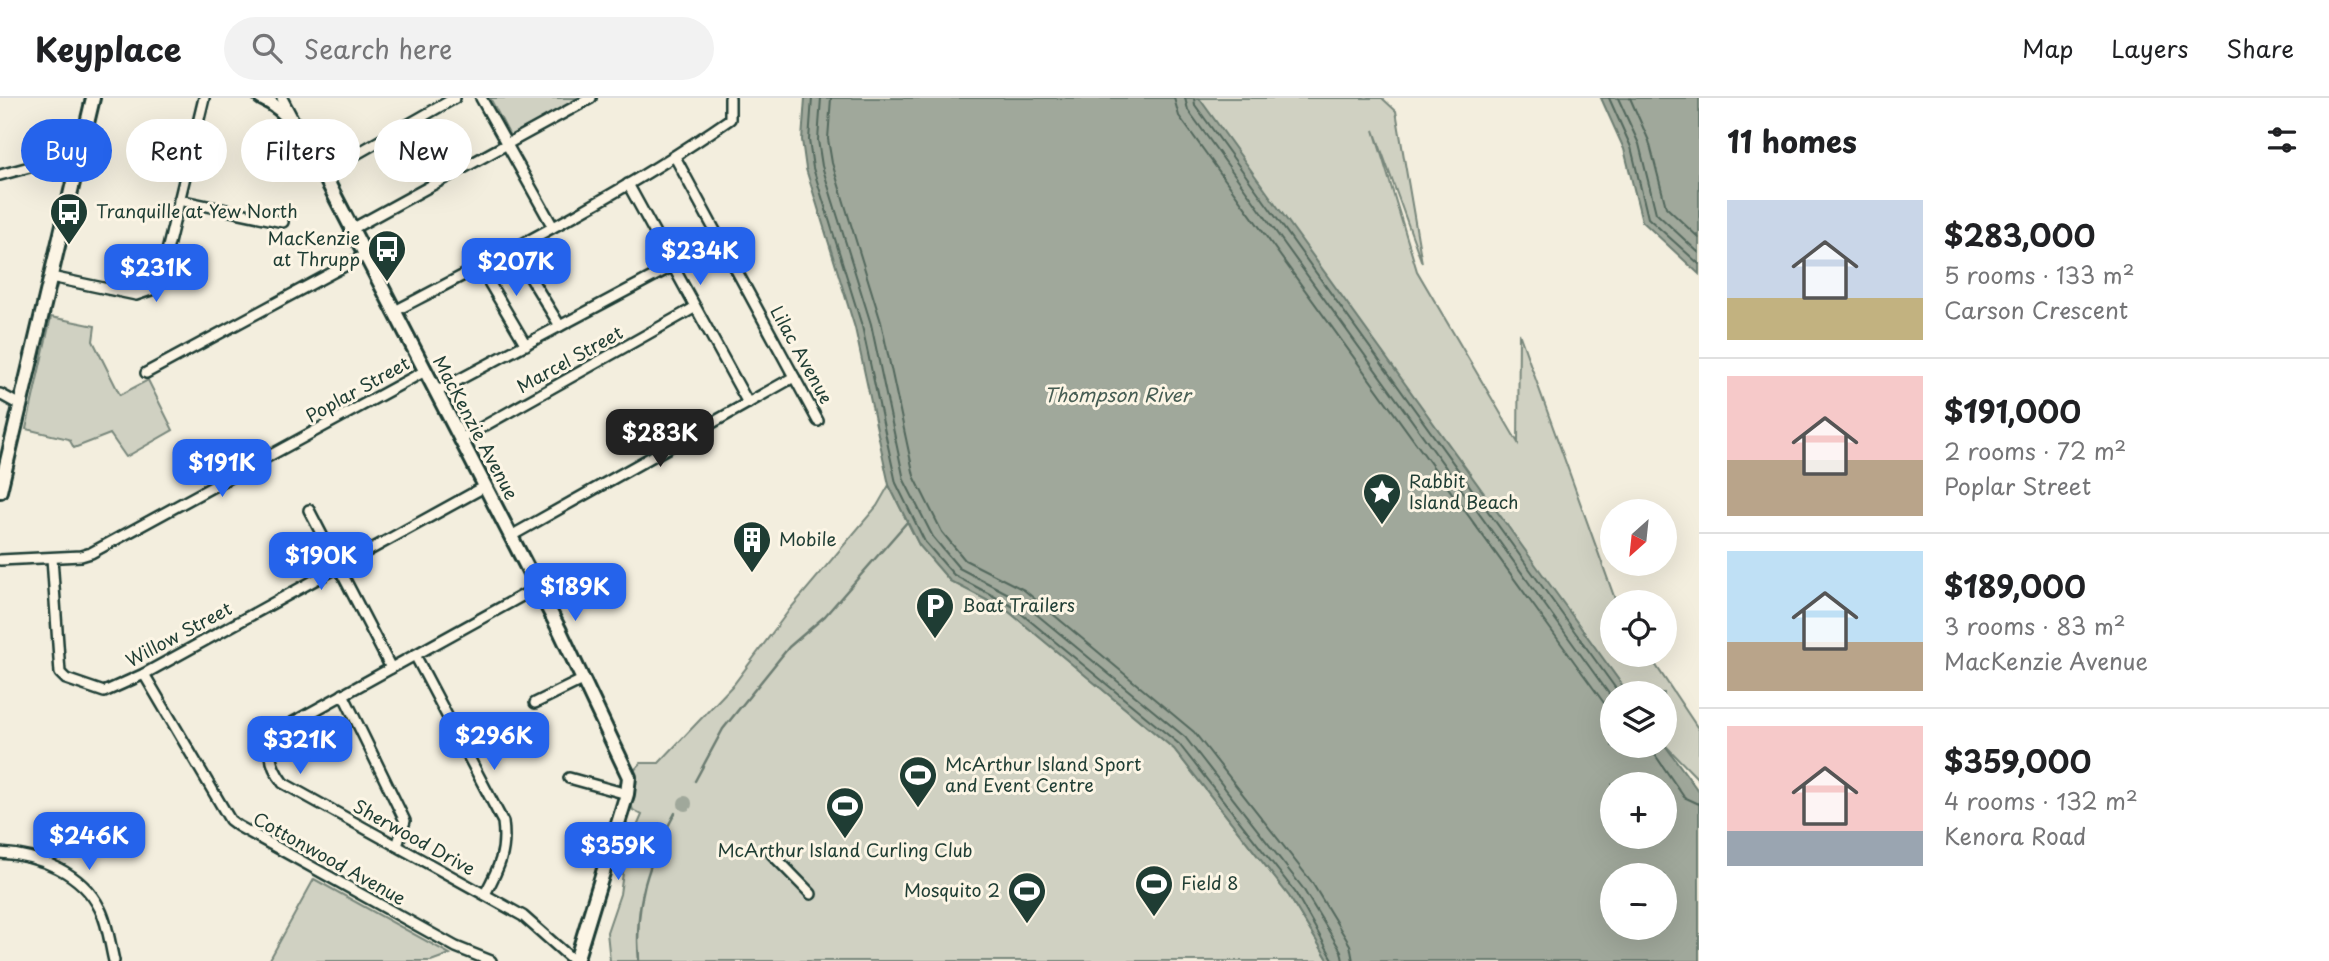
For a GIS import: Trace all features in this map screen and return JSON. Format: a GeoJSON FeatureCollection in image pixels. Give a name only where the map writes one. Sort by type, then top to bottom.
{"type":"FeatureCollection","features":[{"type":"Feature","properties":{"kind":"street"},"geometry":{"type":"LineString","coordinates":[[88,119],[93,98]]}},
{"type":"Feature","properties":{"kind":"street"},"geometry":{"type":"LineString","coordinates":[[51,277],[136,295],[151,290],[161,276],[204,98]]}},
{"type":"Feature","properties":{"kind":"street"},"geometry":{"type":"LineString","coordinates":[[261,98],[280,109],[290,119]]}},
{"type":"Feature","properties":{"kind":"street","name":"MacKenzie Avenue"},"geometry":{"type":"LineString","coordinates":[[282,98],[294,119]]}},
{"type":"Feature","properties":{"kind":"street"},"geometry":{"type":"LineString","coordinates":[[360,152],[456,98]]}},
{"type":"Feature","properties":{"kind":"street"},"geometry":{"type":"LineString","coordinates":[[481,98],[553,227]]}},
{"type":"Feature","properties":{"kind":"street"},"geometry":{"type":"LineString","coordinates":[[352,229],[591,98]]}},
{"type":"Feature","properties":{"kind":"street"},"geometry":{"type":"LineString","coordinates":[[393,312],[513,249],[675,157],[730,119],[730,98]]}},
{"type":"Feature","properties":{"kind":"street","name":"Lilac Avenue"},"geometry":{"type":"LineString","coordinates":[[675,157],[818,421]]}},
{"type":"Feature","properties":{"kind":"street"},"geometry":{"type":"LineString","coordinates":[[0,175],[21,169]]}},
{"type":"Feature","properties":{"kind":"street"},"geometry":{"type":"LineString","coordinates":[[0,491],[74,182]]}},
{"type":"Feature","properties":{"kind":"street","name":"MacKenzie Avenue"},"geometry":{"type":"LineString","coordinates":[[328,182],[584,679],[629,777],[627,794]]}},
{"type":"Feature","properties":{"kind":"street"},"geometry":{"type":"LineString","coordinates":[[628,184],[671,267],[748,403]]}},
{"type":"Feature","properties":{"kind":"street"},"geometry":{"type":"LineString","coordinates":[[179,200],[283,222]]}},
{"type":"Feature","properties":{"kind":"street"},"geometry":{"type":"LineString","coordinates":[[513,249],[560,326]]}},
{"type":"Feature","properties":{"kind":"street"},"geometry":{"type":"LineString","coordinates":[[146,373],[365,254]]}},
{"type":"Feature","properties":{"kind":"street"},"geometry":{"type":"LineString","coordinates":[[480,267],[526,345]]}},
{"type":"Feature","properties":{"kind":"street"},"geometry":{"type":"LineString","coordinates":[[436,393],[671,267]]}},
{"type":"Feature","properties":{"kind":"street","name":"Marcel Street"},"geometry":{"type":"LineString","coordinates":[[461,439],[694,308]]}},
{"type":"Feature","properties":{"kind":"street","name":"Poplar Street"},"geometry":{"type":"LineString","coordinates":[[0,560],[52,558],[91,552],[425,371]]}},
{"type":"Feature","properties":{"kind":"street"},"geometry":{"type":"LineString","coordinates":[[511,536],[794,377]]}},
{"type":"Feature","properties":{"kind":"street"},"geometry":{"type":"LineString","coordinates":[[0,394],[20,405]]}},
{"type":"Feature","properties":{"kind":"street","name":"Willow Street"},"geometry":{"type":"LineString","coordinates":[[52,558],[60,673],[66,678],[104,692],[144,674],[486,486]]}},
{"type":"Feature","properties":{"kind":"street"},"geometry":{"type":"LineString","coordinates":[[309,510],[391,668]]}},
{"type":"Feature","properties":{"kind":"street","name":"Sherwood Drive"},"geometry":{"type":"LineString","coordinates":[[538,587],[281,729],[271,744],[272,769],[283,783],[523,916],[575,961]]}},
{"type":"Feature","properties":{"kind":"street"},"geometry":{"type":"LineString","coordinates":[[415,655],[503,822],[506,844],[503,860],[485,894]]}},
{"type":"Feature","properties":{"kind":"street","name":"Cottonwood Avenue"},"geometry":{"type":"LineString","coordinates":[[144,674],[230,820],[456,947],[491,961]]}},
{"type":"Feature","properties":{"kind":"street"},"geometry":{"type":"LineString","coordinates":[[536,703],[584,679]]}},
{"type":"Feature","properties":{"kind":"street"},"geometry":{"type":"LineString","coordinates":[[343,694],[405,821],[397,846]]}},
{"type":"Feature","properties":{"kind":"street"},"geometry":{"type":"LineString","coordinates":[[569,778],[627,794],[575,961]]}},
{"type":"Feature","properties":{"kind":"street"},"geometry":{"type":"LineString","coordinates":[[0,853],[45,861],[68,874],[87,891],[100,909],[114,961]]}},
{"type":"Feature","properties":{"kind":"street"},"geometry":{"type":"LineString","coordinates":[[772,854],[811,894]]}},
{"type":"Feature","properties":{"kind":"shaded area"},"geometry":{"type":"Polygon","coordinates":[[[490,98],[580,98],[510,136],[490,98]]]}},
{"type":"Feature","properties":{"kind":"shaded area"},"geometry":{"type":"Polygon","coordinates":[[[1162,98],[1382,98],[1396,111],[1422,263],[1374,130],[1417,271],[1518,443],[1519,333],[1600,558],[1600,576],[1607,576],[1612,590],[1600,590],[1600,667],[1657,667],[1666,681],[1607,681],[1162,98]]]}},
{"type":"Feature","properties":{"kind":"shaded area"},"geometry":{"type":"Polygon","coordinates":[[[51,317],[95,326],[93,341],[120,395],[148,380],[173,430],[126,457],[110,434],[74,448],[69,439],[26,429],[51,317]]]}},
{"type":"Feature","properties":{"kind":"shaded area"},"geometry":{"type":"Polygon","coordinates":[[[889,485],[919,545],[950,581],[1008,611],[1174,749],[1289,896],[1329,961],[610,961],[607,932],[620,894],[626,852],[642,815],[633,810],[622,783],[641,763],[659,763],[734,684],[790,609],[877,506],[889,485]]]}},
{"type":"Feature","properties":{"kind":"shaded area"},"geometry":{"type":"Polygon","coordinates":[[[1677,697],[1699,730],[1699,780],[1677,757],[1677,697]]]}},
{"type":"Feature","properties":{"kind":"shaded area"},"geometry":{"type":"Polygon","coordinates":[[[314,879],[450,954],[431,961],[269,961],[314,879]]]}},
{"type":"Feature","properties":{"kind":"water","name":"Thompson River"},"geometry":{"type":"Polygon","coordinates":[[[805,98],[1199,98],[1600,654],[1600,667],[1609,667],[1619,681],[1600,681],[1600,758],[1674,758],[1699,792],[1699,961],[1329,961],[1289,896],[1174,749],[1008,611],[950,581],[919,545],[889,485],[855,328],[806,169],[802,140],[805,98]]]}},
{"type":"Feature","properties":{"kind":"water"},"geometry":{"type":"Polygon","coordinates":[[[1601,98],[1699,98],[1699,274],[1642,221],[1624,149],[1601,98]]]}},
{"type":"Feature","properties":{"kind":"waterway"},"geometry":{"type":"LineString","coordinates":[[695,781],[723,729],[789,647],[825,616],[908,521]]}},
{"type":"Feature","properties":{"kind":"waterway"},"geometry":{"type":"LineString","coordinates":[[639,961],[639,920],[645,884],[657,849],[675,813]]}},
{"type":"Feature","properties":{"kind":"place","name":"Tranquille at Yew North"},"geometry":{"type":"Point","coordinates":[69,246]}},
{"type":"Feature","properties":{"kind":"place","name":"MacKenzie at Thrupp"},"geometry":{"type":"Point","coordinates":[387,283]}},
{"type":"Feature","properties":{"kind":"place","name":"Rabbit Island Beach"},"geometry":{"type":"Point","coordinates":[1382,526]}},
{"type":"Feature","properties":{"kind":"place","name":"Mobile"},"geometry":{"type":"Point","coordinates":[752,574]}},
{"type":"Feature","properties":{"kind":"place","name":"Boat Trailers"},"geometry":{"type":"Point","coordinates":[935,640]}},
{"type":"Feature","properties":{"kind":"place","name":"McArthur Island Sport and Event Centre"},"geometry":{"type":"Point","coordinates":[918,809]}},
{"type":"Feature","properties":{"kind":"place","name":"McArthur Island Curling Club"},"geometry":{"type":"Point","coordinates":[845,840]}},
{"type":"Feature","properties":{"kind":"place","name":"Field 8"},"geometry":{"type":"Point","coordinates":[1154,918]}},
{"type":"Feature","properties":{"kind":"place","name":"Mosquito 2"},"geometry":{"type":"Point","coordinates":[1027,925]}}]}
